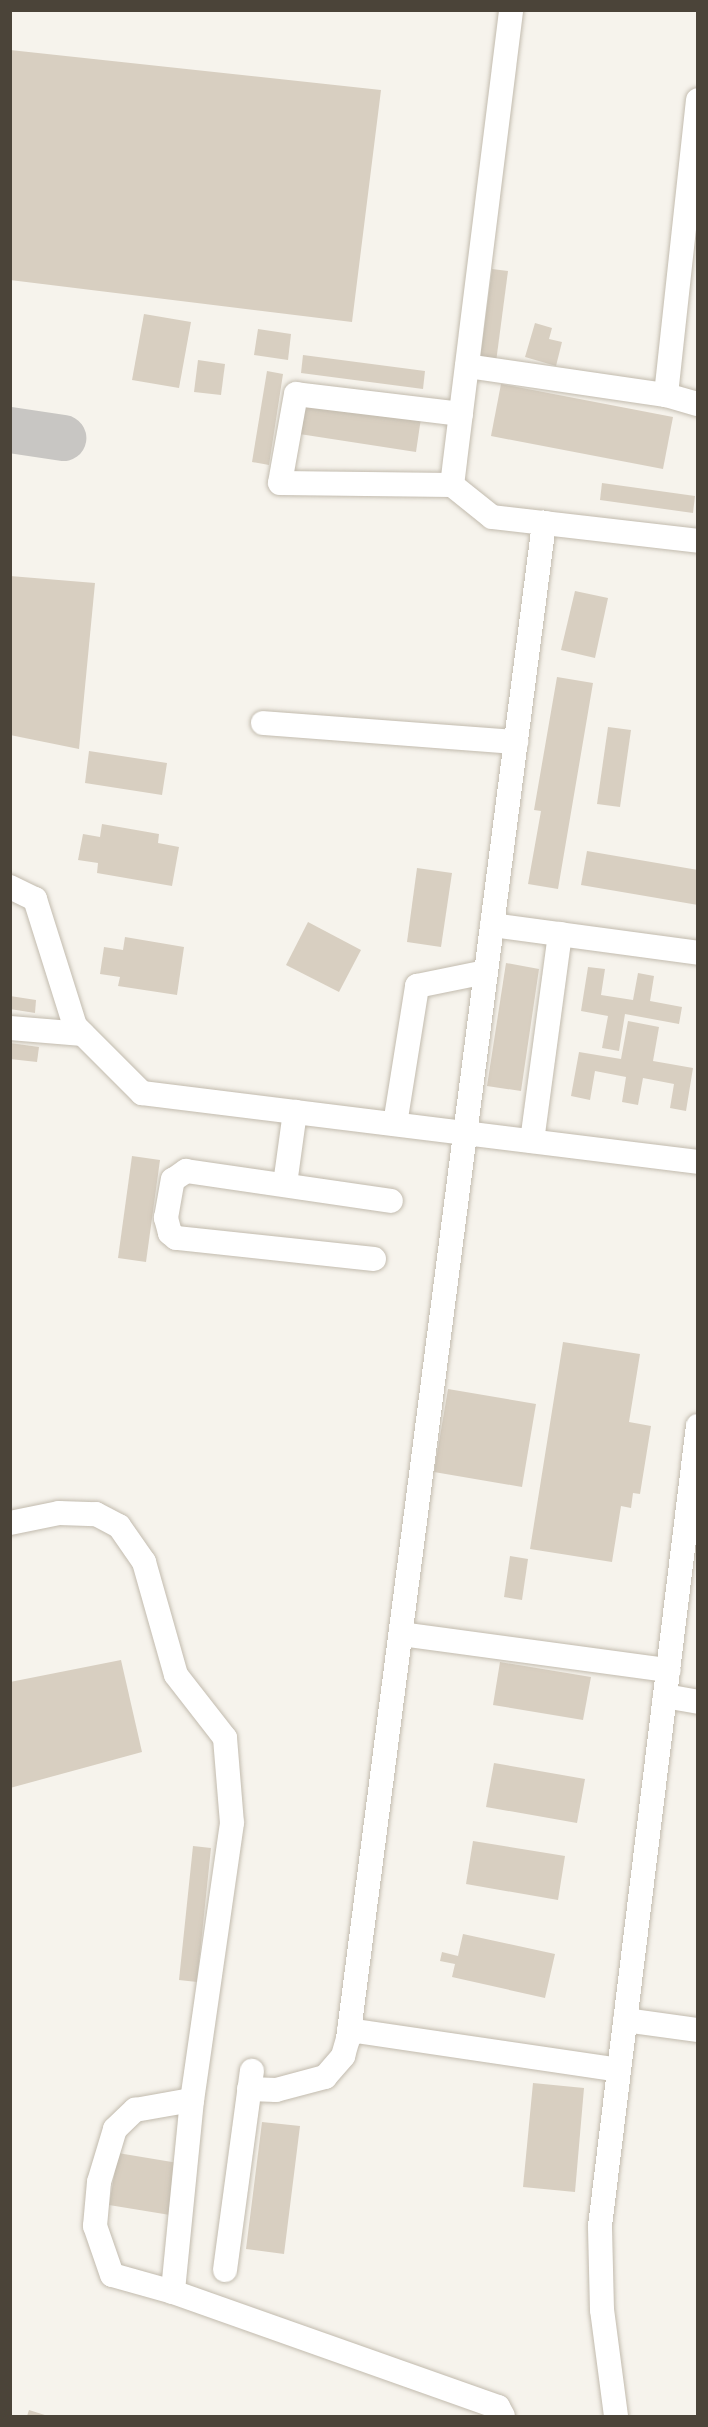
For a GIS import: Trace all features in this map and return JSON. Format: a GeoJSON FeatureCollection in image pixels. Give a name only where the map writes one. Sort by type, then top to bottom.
{"type":"FeatureCollection","features":[{"type":"Feature","properties":{"kind":"lane"},"geometry":{"type":"LineString","coordinates":[[452,486],[512,10]]}},
{"type":"Feature","properties":{"kind":"lane"},"geometry":{"type":"LineString","coordinates":[[666,395],[698,100]]}},
{"type":"Feature","properties":{"kind":"lane"},"geometry":{"type":"LineString","coordinates":[[467,366],[666,395],[698,404]]}},
{"type":"Feature","properties":{"kind":"lane"},"geometry":{"type":"LineString","coordinates":[[461,414],[296,394],[280,483],[452,486],[492,517],[698,541]]}},
{"type":"Feature","properties":{"kind":"lane"},"geometry":{"type":"LineString","coordinates":[[225,2271],[251,2080],[276,2090],[325,2077],[343,2056],[349,2030],[544,523]]}},
{"type":"Feature","properties":{"kind":"lane"},"geometry":{"type":"LineString","coordinates":[[263,723],[516,742]]}},
{"type":"Feature","properties":{"kind":"lane"},"geometry":{"type":"LineString","coordinates":[[10,887],[35,899],[75,1026],[142,1094],[698,1162]]}},
{"type":"Feature","properties":{"kind":"lane"},"geometry":{"type":"LineString","coordinates":[[492,925],[698,953]]}},
{"type":"Feature","properties":{"kind":"lane"},"geometry":{"type":"LineString","coordinates":[[532,1141],[560,934]]}},
{"type":"Feature","properties":{"kind":"lane"},"geometry":{"type":"LineString","coordinates":[[395,1125],[417,986],[486,972]]}},
{"type":"Feature","properties":{"kind":"lane"},"geometry":{"type":"LineString","coordinates":[[10,1028],[83,1034]]}},
{"type":"Feature","properties":{"kind":"lane"},"geometry":{"type":"LineString","coordinates":[[285,1184],[295,1112]]}},
{"type":"Feature","properties":{"kind":"lane"},"geometry":{"type":"LineString","coordinates":[[374,1259],[184,1239],[170,1233],[166,1226],[173,1180],[180,1173],[285,1184],[391,1201]]}},
{"type":"Feature","properties":{"kind":"lane"},"geometry":{"type":"LineString","coordinates":[[616,2416],[602,2310],[600,2226],[698,1426]]}},
{"type":"Feature","properties":{"kind":"lane"},"geometry":{"type":"LineString","coordinates":[[10,1523],[59,1513],[96,1515],[119,1526],[144,1562],[176,1675],[225,1738],[232,1823],[192,2100],[173,2292]]}},
{"type":"Feature","properties":{"kind":"lane"},"geometry":{"type":"LineString","coordinates":[[401,1634],[669,1670]]}},
{"type":"Feature","properties":{"kind":"lane"},"geometry":{"type":"LineString","coordinates":[[665,1696],[698,1702]]}},
{"type":"Feature","properties":{"kind":"lane"},"geometry":{"type":"LineString","coordinates":[[625,2020],[698,2030]]}},
{"type":"Feature","properties":{"kind":"lane"},"geometry":{"type":"LineString","coordinates":[[349,2030],[619,2070]]}},
{"type":"Feature","properties":{"kind":"lane"},"geometry":{"type":"LineString","coordinates":[[192,2100],[135,2110],[115,2129],[99,2182],[95,2226],[112,2275],[173,2292],[498,2407],[503,2416]]}},
{"type":"Feature","properties":{"kind":"building"},"geometry":{"type":"Polygon","coordinates":[[[10,50],[381,90],[352,322],[10,280],[10,50]]]}},
{"type":"Feature","properties":{"kind":"building"},"geometry":{"type":"Polygon","coordinates":[[[492,269],[508,271],[496,362],[480,360],[492,269]]]}},
{"type":"Feature","properties":{"kind":"building"},"geometry":{"type":"Polygon","coordinates":[[[144,314],[191,322],[179,388],[132,380],[144,314]]]}},
{"type":"Feature","properties":{"kind":"building"},"geometry":{"type":"Polygon","coordinates":[[[535,323],[552,328],[549,339],[562,342],[556,366],[525,357],[535,323]]]}},
{"type":"Feature","properties":{"kind":"building"},"geometry":{"type":"Polygon","coordinates":[[[258,329],[291,334],[288,360],[254,355],[258,329]]]}},
{"type":"Feature","properties":{"kind":"building"},"geometry":{"type":"Polygon","coordinates":[[[303,355],[425,371],[423,389],[301,373],[303,355]]]}},
{"type":"Feature","properties":{"kind":"building"},"geometry":{"type":"Polygon","coordinates":[[[198,360],[225,364],[221,395],[194,392],[198,360]]]}},
{"type":"Feature","properties":{"kind":"building"},"geometry":{"type":"Polygon","coordinates":[[[267,371],[283,374],[269,465],[252,462],[267,371]]]}},
{"type":"Feature","properties":{"kind":"building"},"geometry":{"type":"Polygon","coordinates":[[[501,384],[673,417],[663,469],[491,436],[501,384]]]}},
{"type":"Feature","properties":{"kind":"building"},"geometry":{"type":"Polygon","coordinates":[[[298,399],[421,418],[416,452],[293,433],[298,399]]]}},
{"type":"Feature","properties":{"kind":"building"},"geometry":{"type":"Polygon","coordinates":[[[602,483],[695,496],[693,513],[600,500],[602,483]]]}},
{"type":"Feature","properties":{"kind":"building"},"geometry":{"type":"Polygon","coordinates":[[[10,576],[95,583],[79,749],[10,735],[10,576]]]}},
{"type":"Feature","properties":{"kind":"building"},"geometry":{"type":"Polygon","coordinates":[[[575,591],[608,598],[595,658],[561,650],[575,591]]]}},
{"type":"Feature","properties":{"kind":"building"},"geometry":{"type":"Polygon","coordinates":[[[557,677],[593,683],[558,889],[528,884],[541,811],[534,810],[557,677]]]}},
{"type":"Feature","properties":{"kind":"building"},"geometry":{"type":"Polygon","coordinates":[[[608,727],[631,730],[620,807],[597,804],[608,727]]]}},
{"type":"Feature","properties":{"kind":"building"},"geometry":{"type":"Polygon","coordinates":[[[89,751],[167,763],[162,795],[85,783],[89,751]]]}},
{"type":"Feature","properties":{"kind":"building"},"geometry":{"type":"Polygon","coordinates":[[[102,824],[159,834],[158,843],[179,847],[172,886],[97,873],[98,863],[78,860],[83,834],[100,837],[102,824]]]}},
{"type":"Feature","properties":{"kind":"building"},"geometry":{"type":"Polygon","coordinates":[[[587,851],[698,870],[698,905],[581,885],[587,851]]]}},
{"type":"Feature","properties":{"kind":"building"},"geometry":{"type":"Polygon","coordinates":[[[417,868],[452,873],[441,947],[407,942],[417,868]]]}},
{"type":"Feature","properties":{"kind":"building"},"geometry":{"type":"Polygon","coordinates":[[[308,922],[361,950],[339,992],[286,965],[308,922]]]}},
{"type":"Feature","properties":{"kind":"building"},"geometry":{"type":"Polygon","coordinates":[[[125,937],[184,947],[177,995],[118,986],[120,977],[100,974],[104,947],[123,950],[125,937]]]}},
{"type":"Feature","properties":{"kind":"building"},"geometry":{"type":"Polygon","coordinates":[[[506,963],[539,969],[521,1091],[487,1086],[506,963]]]}},
{"type":"Feature","properties":{"kind":"building"},"geometry":{"type":"Polygon","coordinates":[[[588,967],[605,969],[601,995],[633,1000],[638,973],[654,976],[650,1001],[682,1007],[679,1024],[625,1014],[619,1051],[602,1048],[608,1016],[581,1011],[588,967]]]}},
{"type":"Feature","properties":{"kind":"building"},"geometry":{"type":"Polygon","coordinates":[[[10,996],[36,1000],[35,1013],[10,1009],[10,996]]]}},
{"type":"Feature","properties":{"kind":"building"},"geometry":{"type":"Polygon","coordinates":[[[628,1021],[659,1027],[653,1061],[693,1068],[686,1111],[670,1108],[674,1084],[643,1078],[638,1105],[622,1102],[626,1077],[595,1071],[590,1100],[571,1096],[579,1052],[621,1059],[628,1021]]]}},
{"type":"Feature","properties":{"kind":"building"},"geometry":{"type":"Polygon","coordinates":[[[10,1043],[39,1047],[37,1062],[10,1059],[10,1043]]]}},
{"type":"Feature","properties":{"kind":"building"},"geometry":{"type":"Polygon","coordinates":[[[132,1156],[160,1160],[146,1262],[118,1258],[132,1156]]]}},
{"type":"Feature","properties":{"kind":"building"},"geometry":{"type":"Polygon","coordinates":[[[563,1342],[640,1354],[629,1422],[651,1426],[640,1494],[633,1493],[631,1508],[621,1506],[612,1562],[530,1549],[563,1342]]]}},
{"type":"Feature","properties":{"kind":"building"},"geometry":{"type":"Polygon","coordinates":[[[448,1389],[536,1404],[522,1487],[434,1472],[448,1389]]]}},
{"type":"Feature","properties":{"kind":"building"},"geometry":{"type":"Polygon","coordinates":[[[510,1556],[528,1559],[522,1600],[504,1597],[510,1556]]]}},
{"type":"Feature","properties":{"kind":"building"},"geometry":{"type":"Polygon","coordinates":[[[121,1660],[142,1752],[10,1788],[10,1682],[121,1660]]]}},
{"type":"Feature","properties":{"kind":"building"},"geometry":{"type":"Polygon","coordinates":[[[500,1662],[591,1677],[583,1720],[493,1705],[500,1662]]]}},
{"type":"Feature","properties":{"kind":"building"},"geometry":{"type":"Polygon","coordinates":[[[494,1763],[585,1779],[577,1823],[486,1807],[494,1763]]]}},
{"type":"Feature","properties":{"kind":"building"},"geometry":{"type":"Polygon","coordinates":[[[473,1841],[565,1856],[558,1900],[466,1884],[473,1841]]]}},
{"type":"Feature","properties":{"kind":"building"},"geometry":{"type":"Polygon","coordinates":[[[193,1846],[211,1848],[197,1982],[179,1980],[193,1846]]]}},
{"type":"Feature","properties":{"kind":"building"},"geometry":{"type":"Polygon","coordinates":[[[463,1934],[555,1954],[545,1998],[452,1977],[455,1964],[440,1961],[442,1952],[458,1956],[463,1934]]]}},
{"type":"Feature","properties":{"kind":"building"},"geometry":{"type":"Polygon","coordinates":[[[533,2083],[584,2088],[575,2192],[523,2187],[533,2083]]]}},
{"type":"Feature","properties":{"kind":"building"},"geometry":{"type":"Polygon","coordinates":[[[262,2122],[300,2126],[284,2254],[246,2249],[262,2122]]]}},
{"type":"Feature","properties":{"kind":"building"},"geometry":{"type":"Polygon","coordinates":[[[118,2153],[178,2163],[170,2215],[109,2205],[118,2153]]]}},
{"type":"Feature","properties":{"kind":"building"},"geometry":{"type":"Polygon","coordinates":[[[29,2410],[48,2416],[27,2416],[29,2410]]]}},
{"type":"Feature","properties":{"kind":"taxiway"},"geometry":{"type":"LineString","coordinates":[[10,430],[63,438]]}}]}
